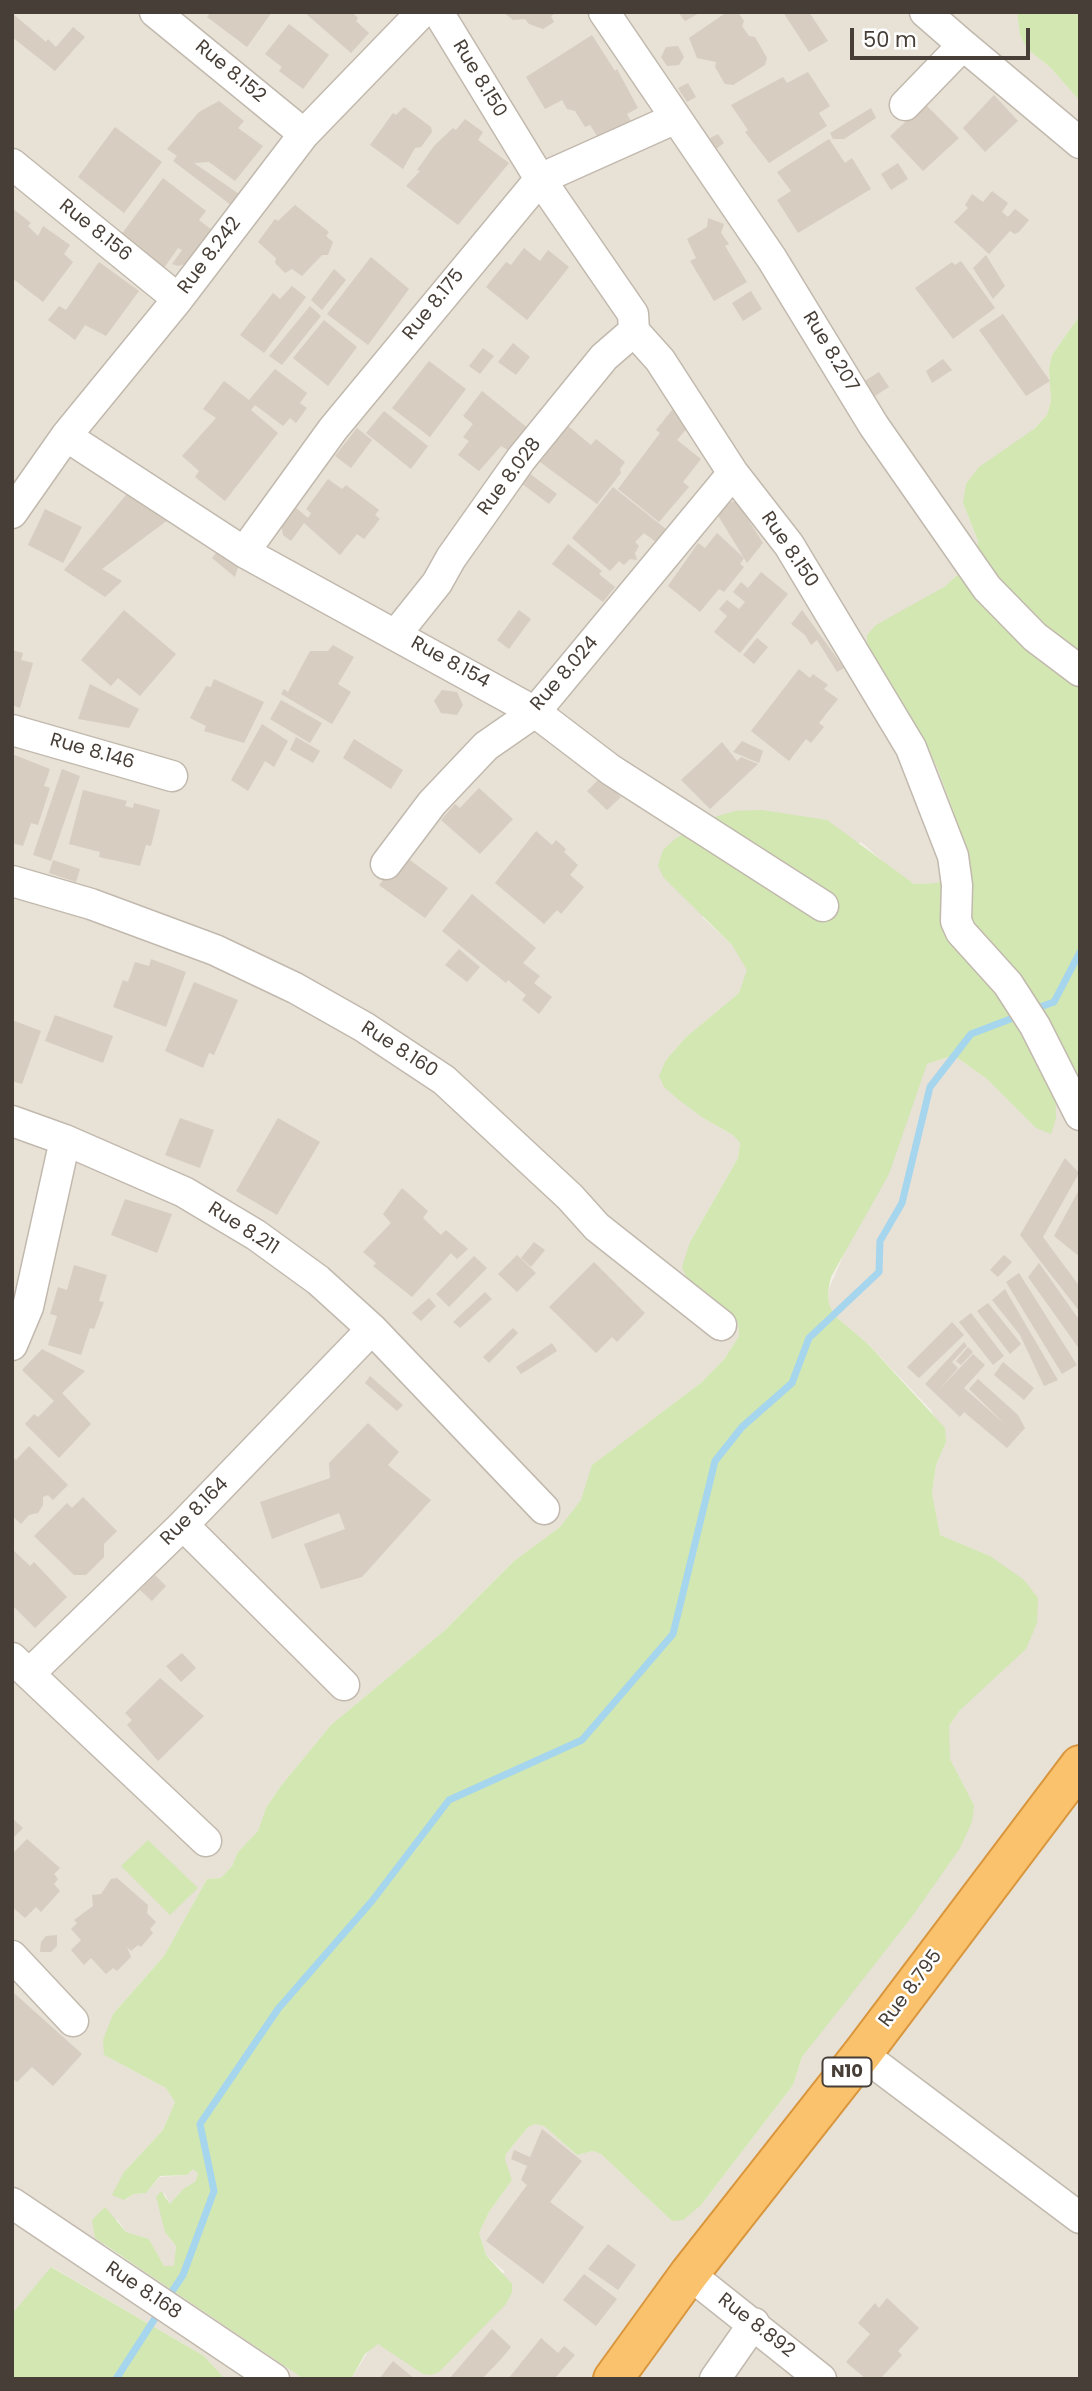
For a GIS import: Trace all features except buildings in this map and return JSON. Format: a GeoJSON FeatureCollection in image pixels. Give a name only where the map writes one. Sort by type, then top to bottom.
{"type":"FeatureCollection","features":[{"type":"Feature","properties":{"kind":"highway","name":"Rue 8.795"},"geometry":{"type":"LineString","coordinates":[[613,2379],[689,2274],[862,2054],[1080,1765]]}},
{"type":"Feature","properties":{"kind":"street","name":"Rue 8.242"},"geometry":{"type":"LineString","coordinates":[[12,513],[66,436],[178,299],[304,134],[422,12]]}},
{"type":"Feature","properties":{"kind":"street","name":"Rue 8.150"},"geometry":{"type":"LineString","coordinates":[[438,12],[540,179],[633,314],[634,331],[660,360],[733,473],[789,545],[911,748],[953,856],[957,885],[956,921],[961,932],[1008,984],[1035,1026],[1080,1115]]}},
{"type":"Feature","properties":{"kind":"street","name":"Rue 8.207"},"geometry":{"type":"LineString","coordinates":[[604,12],[674,119],[772,259],[874,426],[987,588],[1035,637],[1080,671]]}},
{"type":"Feature","properties":{"kind":"street"},"geometry":{"type":"LineString","coordinates":[[925,12],[1080,143]]}},
{"type":"Feature","properties":{"kind":"street","name":"Rue 8.152"},"geometry":{"type":"LineString","coordinates":[[170,16],[304,134]]}},
{"type":"Feature","properties":{"kind":"street"},"geometry":{"type":"LineString","coordinates":[[905,105],[963,45]]}},
{"type":"Feature","properties":{"kind":"street","name":"Rue 8.175"},"geometry":{"type":"LineString","coordinates":[[244,552],[333,429],[540,179],[674,119]]}},
{"type":"Feature","properties":{"kind":"street","name":"Rue 8.156"},"geometry":{"type":"LineString","coordinates":[[12,164],[178,299]]}},
{"type":"Feature","properties":{"kind":"street","name":"Rue 8.028"},"geometry":{"type":"LineString","coordinates":[[397,633],[437,583],[451,558],[521,459],[604,357],[634,331]]}},
{"type":"Feature","properties":{"kind":"street","name":"Rue 8.154"},"geometry":{"type":"LineString","coordinates":[[66,436],[244,552],[397,633],[535,712],[611,770],[823,906]]}},
{"type":"Feature","properties":{"kind":"street","name":"Rue 8.024"},"geometry":{"type":"LineString","coordinates":[[386,864],[432,803],[486,746],[535,712],[733,473]]}},
{"type":"Feature","properties":{"kind":"street","name":"Rue 8.146"},"geometry":{"type":"LineString","coordinates":[[12,730],[172,776]]}},
{"type":"Feature","properties":{"kind":"street","name":"Rue 8.160"},"geometry":{"type":"LineString","coordinates":[[12,881],[91,904],[215,950],[295,988],[364,1027],[444,1080],[570,1197],[597,1227],[721,1325]]}},
{"type":"Feature","properties":{"kind":"street","name":"Rue 8.211"},"geometry":{"type":"LineString","coordinates":[[12,1121],[65,1140],[184,1192],[256,1235],[318,1280],[372,1329],[544,1509]]}},
{"type":"Feature","properties":{"kind":"street"},"geometry":{"type":"LineString","coordinates":[[12,1345],[28,1307],[65,1140]]}},
{"type":"Feature","properties":{"kind":"street","name":"Rue 8.164"},"geometry":{"type":"LineString","coordinates":[[21,1666],[183,1525],[372,1329]]}},
{"type":"Feature","properties":{"kind":"street"},"geometry":{"type":"LineString","coordinates":[[183,1525],[344,1685]]}},
{"type":"Feature","properties":{"kind":"street"},"geometry":{"type":"LineString","coordinates":[[21,1666],[206,1841]]}},
{"type":"Feature","properties":{"kind":"street"},"geometry":{"type":"LineString","coordinates":[[12,1956],[73,2021]]}},
{"type":"Feature","properties":{"kind":"street"},"geometry":{"type":"LineString","coordinates":[[862,2054],[1080,2218]]}},
{"type":"Feature","properties":{"kind":"street","name":"Rue 8.168"},"geometry":{"type":"LineString","coordinates":[[12,2203],[274,2379]]}},
{"type":"Feature","properties":{"kind":"street","name":"Rue 8.892"},"geometry":{"type":"LineString","coordinates":[[689,2274],[754,2323],[821,2379]]}},
{"type":"Feature","properties":{"kind":"street"},"geometry":{"type":"LineString","coordinates":[[715,2379],[754,2323]]}},
{"type":"Feature","properties":{"kind":"shaded area"},"geometry":{"type":"Polygon","coordinates":[[[12,12],[1017,12],[1020,35],[1027,49],[1050,67],[1080,101],[1080,315],[1052,355],[1049,369],[1051,401],[1047,415],[963,503],[978,541],[976,557],[944,587],[867,635],[867,643],[893,696],[922,738],[937,767],[960,830],[961,862],[955,871],[937,883],[915,884],[902,878],[861,842],[702,917],[743,959],[747,970],[746,980],[739,993],[685,1038],[666,1060],[664,1087],[703,1118],[733,1135],[740,1143],[738,1158],[690,1242],[692,1290],[738,1322],[739,1336],[725,1358],[702,1382],[592,1465],[582,1500],[560,1527],[514,1561],[444,1631],[331,1725],[280,1787],[266,1808],[258,1831],[238,1852],[232,1866],[221,1878],[207,1879],[164,1956],[113,2014],[104,2055],[166,2088],[175,2102],[163,2130],[124,2172],[125,2200],[134,2194],[146,2193],[160,2177],[187,2175],[194,2168],[198,2174],[195,2183],[183,2189],[170,2204],[164,2192],[165,2232],[176,2246],[175,2266],[164,2266],[149,2239],[126,2232],[117,2219],[103,2246],[156,2277],[304,2379],[225,2379],[204,2356],[52,2267],[12,2314],[12,12]]]}},
{"type":"Feature","properties":{"kind":"shaded area"},"geometry":{"type":"Polygon","coordinates":[[[948,1057],[959,1059],[987,1079],[1036,1128],[1059,1062],[1069,1058],[1080,1082],[1080,2379],[351,2379],[371,2347],[378,2344],[386,2347],[505,2272],[486,2255],[479,2233],[489,2212],[512,2180],[504,2160],[506,2154],[528,2127],[535,2124],[544,2126],[577,2155],[593,2151],[601,2154],[672,2221],[701,2205],[793,2085],[802,2057],[834,2012],[911,1918],[974,1805],[950,1759],[947,1742],[949,1726],[960,1710],[990,1556],[940,1535],[932,1493],[936,1465],[946,1442],[931,1410],[868,1344],[835,1316],[829,1304],[828,1291],[921,1074],[927,1064],[948,1057]]]}},
{"type":"Feature","properties":{"kind":"green space"},"geometry":{"type":"Polygon","coordinates":[[[1017,12],[1080,12],[1080,101],[1050,67],[1027,49],[1020,35],[1017,12]]]}},
{"type":"Feature","properties":{"kind":"green space"},"geometry":{"type":"Polygon","coordinates":[[[1080,315],[1080,1082],[1069,1058],[1060,1062],[1055,1073],[1056,1118],[1051,1134],[1036,1128],[987,1079],[959,1059],[948,1057],[927,1064],[889,1174],[831,1277],[828,1291],[829,1304],[835,1316],[868,1344],[945,1428],[946,1442],[936,1465],[932,1493],[940,1535],[990,1556],[1024,1580],[1038,1598],[1037,1623],[1026,1649],[960,1710],[949,1726],[950,1759],[974,1805],[972,1822],[960,1848],[911,1918],[802,2057],[793,2085],[701,2205],[683,2220],[672,2221],[601,2154],[593,2151],[577,2155],[544,2126],[535,2124],[528,2127],[506,2154],[505,2160],[512,2180],[489,2212],[479,2233],[486,2255],[512,2284],[512,2292],[506,2304],[439,2372],[431,2375],[423,2374],[378,2344],[365,2354],[351,2379],[304,2379],[95,2238],[92,2220],[105,2207],[126,2232],[149,2239],[164,2266],[174,2266],[176,2246],[165,2232],[156,2197],[161,2191],[170,2204],[183,2189],[195,2182],[198,2174],[193,2169],[187,2175],[160,2176],[146,2193],[134,2194],[124,2200],[112,2195],[124,2172],[163,2130],[175,2102],[166,2088],[104,2055],[103,2040],[113,2014],[164,1956],[207,1879],[221,1878],[232,1866],[238,1852],[258,1831],[266,1808],[280,1787],[331,1725],[444,1631],[514,1561],[560,1527],[581,1500],[592,1465],[702,1382],[725,1358],[739,1336],[738,1322],[692,1290],[682,1267],[690,1242],[738,1158],[740,1143],[733,1135],[679,1100],[664,1087],[659,1076],[666,1060],[685,1038],[739,993],[747,970],[732,945],[663,877],[658,865],[663,850],[675,839],[708,819],[735,811],[762,810],[827,820],[914,884],[937,883],[955,871],[961,862],[960,830],[937,767],[922,738],[893,696],[867,643],[867,635],[876,625],[944,587],[976,558],[978,541],[963,503],[966,484],[979,467],[1034,429],[1047,415],[1051,401],[1049,369],[1052,355],[1080,315]]]}},
{"type":"Feature","properties":{"kind":"green space"},"geometry":{"type":"Polygon","coordinates":[[[148,1840],[198,1888],[170,1915],[121,1866],[148,1840]]]}},
{"type":"Feature","properties":{"kind":"green space"},"geometry":{"type":"Polygon","coordinates":[[[51,2267],[204,2356],[225,2379],[12,2379],[12,2314],[51,2267]]]}},
{"type":"Feature","properties":{"kind":"waterway"},"geometry":{"type":"LineString","coordinates":[[1032,1010],[1054,1002],[1080,952]]}},
{"type":"Feature","properties":{"kind":"waterway"},"geometry":{"type":"LineString","coordinates":[[167,2299],[183,2275],[214,2191],[200,2124],[278,2009],[372,1901],[449,1800],[582,1740],[673,1634],[715,1461],[742,1427],[792,1383],[809,1338],[879,1272],[880,1241],[902,1203],[930,1087],[971,1034],[1021,1015]]}},
{"type":"Feature","properties":{"kind":"waterway"},"geometry":{"type":"LineString","coordinates":[[116,2379],[161,2309]]}}]}
